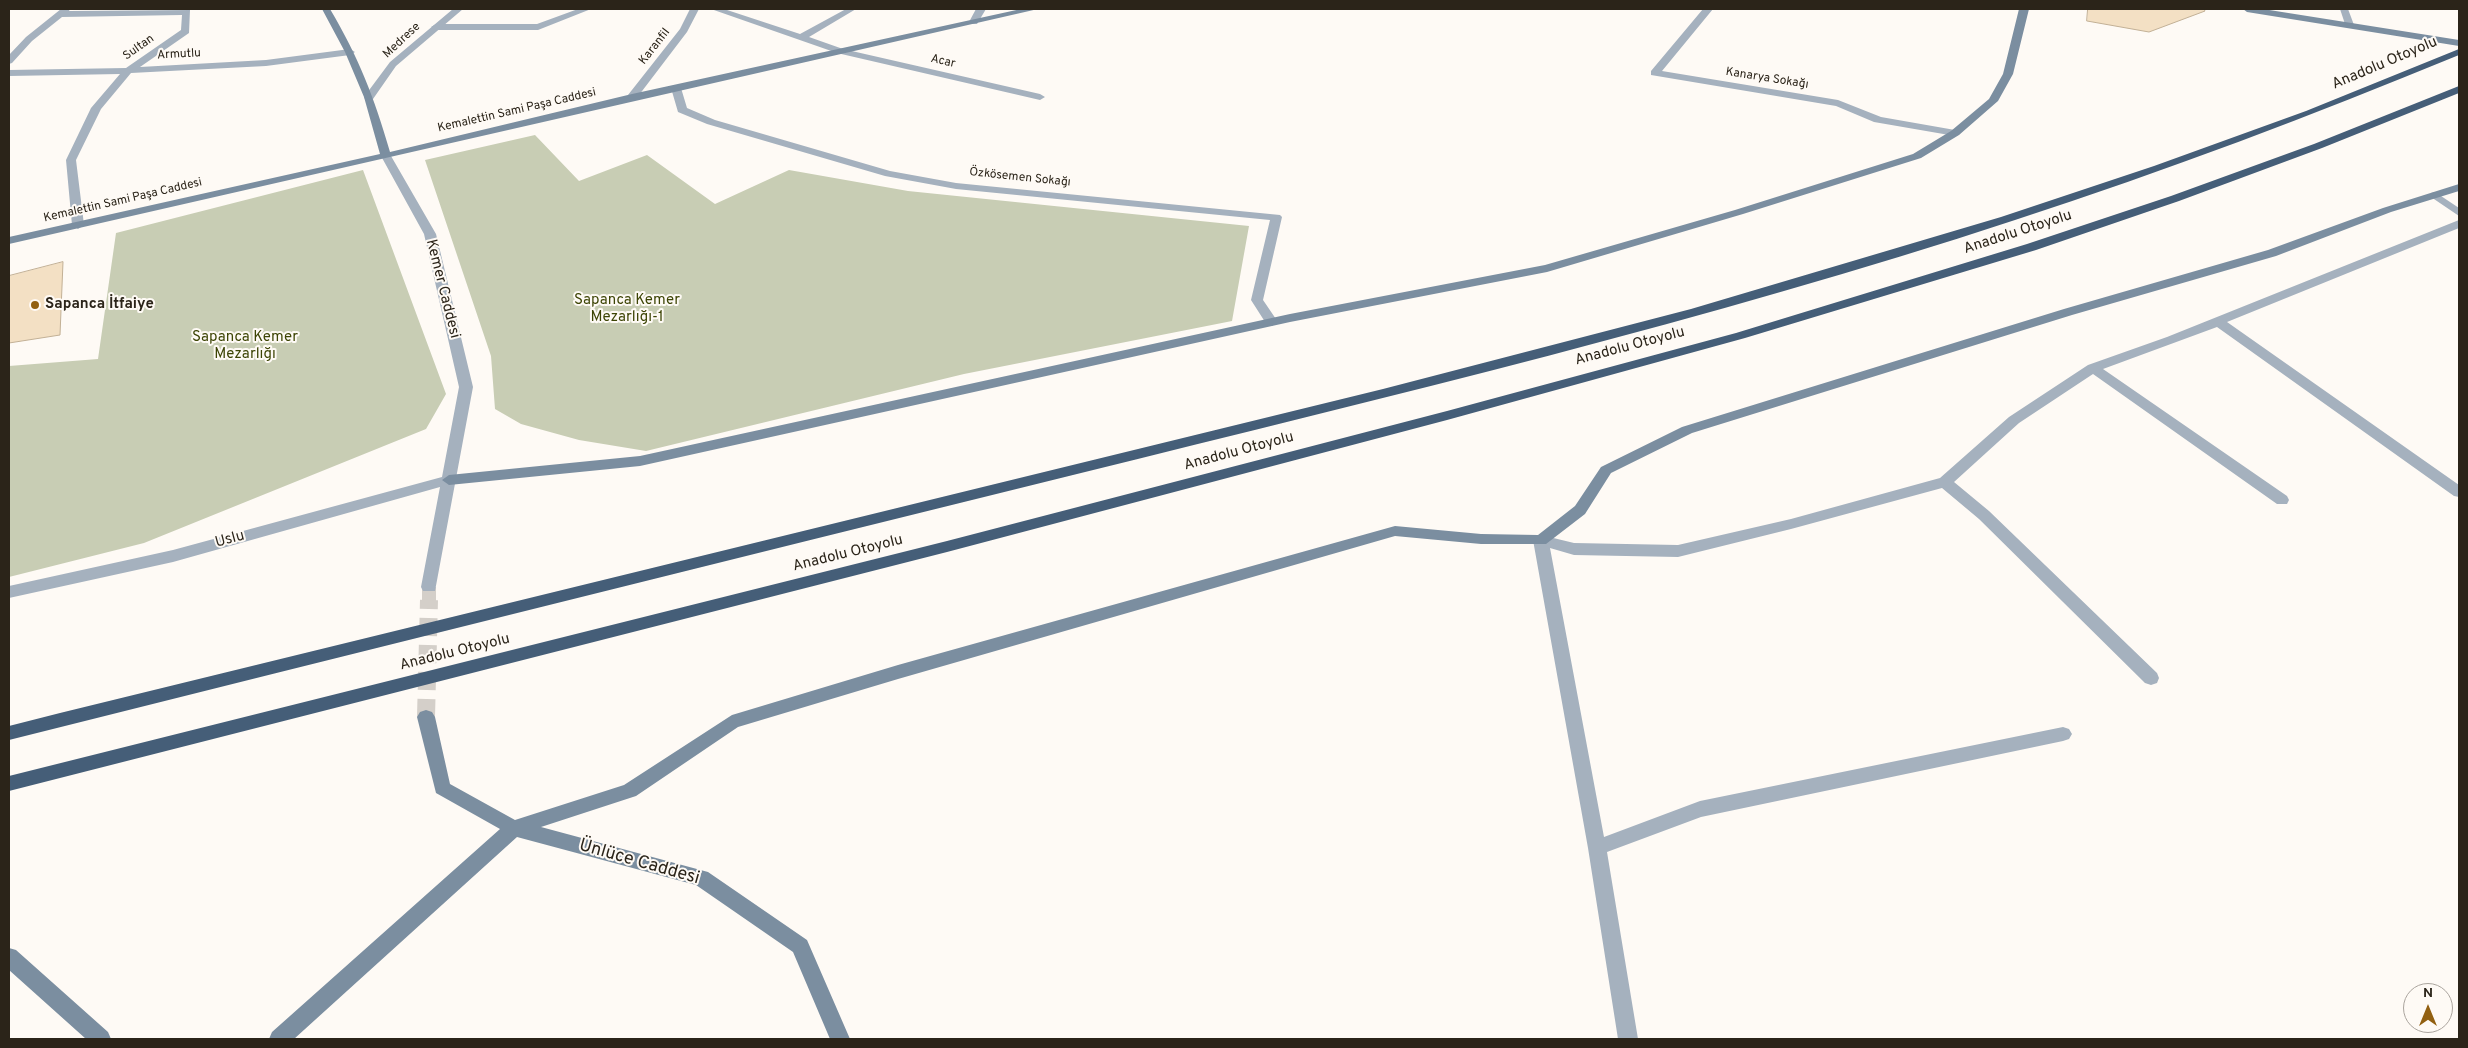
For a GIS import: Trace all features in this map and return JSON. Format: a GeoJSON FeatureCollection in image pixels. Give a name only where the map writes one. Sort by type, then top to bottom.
{"type":"FeatureCollection","features":[{"type":"Feature","properties":{"kind":"highway","name":"Anadolu Otoyolu"},"geometry":{"type":"LineString","coordinates":[[9,733],[1433,380],[1702,308],[1912,249],[2112,185],[2319,111],[2453,55]]}},
{"type":"Feature","properties":{"kind":"highway","name":"Anadolu Otoyolu"},"geometry":{"type":"LineString","coordinates":[[9,784],[834,576],[1460,412],[1744,334],[1946,275],[2152,208],[2360,131],[2459,89]]}},
{"type":"Feature","properties":{"kind":"main road","name":"Kemer Caddesi"},"geometry":{"type":"LineString","coordinates":[[326,9],[350,52],[370,98],[386,156]]}},
{"type":"Feature","properties":{"kind":"main road","name":"Kemalettin Sami Paşa Caddesi"},"geometry":{"type":"LineString","coordinates":[[9,241],[676,88],[1033,9]]}},
{"type":"Feature","properties":{"kind":"main road"},"geometry":{"type":"LineString","coordinates":[[449,480],[640,461],[1272,322],[1555,266],[1917,156],[1955,133],[1993,101],[2008,74],[2024,9]]}},
{"type":"Feature","properties":{"kind":"main road"},"geometry":{"type":"LineString","coordinates":[[2247,9],[2459,43]]}},
{"type":"Feature","properties":{"kind":"main road"},"geometry":{"type":"LineString","coordinates":[[279,1039],[514,828],[630,790],[732,722],[907,669],[1395,532],[1481,539],[1541,540],[1580,510],[1606,470],[1687,430],[2068,312],[2272,254],[2387,210],[2459,187]]}},
{"type":"Feature","properties":{"kind":"main road","name":"Ünlüce Caddesi"},"geometry":{"type":"LineString","coordinates":[[426,717],[442,788],[514,828],[701,878],[800,946],[840,1039]]}},
{"type":"Feature","properties":{"kind":"main road"},"geometry":{"type":"LineString","coordinates":[[9,958],[101,1039]]}},
{"type":"Feature","properties":{"kind":"street","name":"Medrese"},"geometry":{"type":"LineString","coordinates":[[370,98],[393,64],[458,9]]}},
{"type":"Feature","properties":{"kind":"street"},"geometry":{"type":"LineString","coordinates":[[436,27],[538,27],[586,9]]}},
{"type":"Feature","properties":{"kind":"street","name":"Karanfil"},"geometry":{"type":"LineString","coordinates":[[632,98],[684,30],[694,9]]}},
{"type":"Feature","properties":{"kind":"street","name":"Acar"},"geometry":{"type":"LineString","coordinates":[[716,9],[840,51],[1040,96]]}},
{"type":"Feature","properties":{"kind":"street"},"geometry":{"type":"LineString","coordinates":[[802,37],[852,9]]}},
{"type":"Feature","properties":{"kind":"street"},"geometry":{"type":"LineString","coordinates":[[974,22],[981,9]]}},
{"type":"Feature","properties":{"kind":"street","name":"Kanarya Sokağı"},"geometry":{"type":"LineString","coordinates":[[1708,9],[1655,73],[1838,103],[1878,120],[1955,133]]}},
{"type":"Feature","properties":{"kind":"street"},"geometry":{"type":"LineString","coordinates":[[2344,9],[2350,25]]}},
{"type":"Feature","properties":{"kind":"street"},"geometry":{"type":"LineString","coordinates":[[9,61],[29,39],[63,11]]}},
{"type":"Feature","properties":{"kind":"street","name":"Sultan"},"geometry":{"type":"LineString","coordinates":[[63,11],[187,12],[186,31],[129,70],[96,108],[71,160],[78,225]]}},
{"type":"Feature","properties":{"kind":"street","name":"Armutlu"},"geometry":{"type":"LineString","coordinates":[[9,73],[129,70],[310,60],[350,52]]}},
{"type":"Feature","properties":{"kind":"street","name":"Özkösemen Sokağı"},"geometry":{"type":"LineString","coordinates":[[676,88],[682,110],[711,122],[889,174],[956,186],[1276,217],[1257,300],[1262,310],[1272,322]]}},
{"type":"Feature","properties":{"kind":"street","name":"Kemer Caddesi"},"geometry":{"type":"LineString","coordinates":[[386,156],[430,234],[466,387],[442,508],[429,587]]}},
{"type":"Feature","properties":{"kind":"street"},"geometry":{"type":"LineString","coordinates":[[2434,195],[2459,213]]}},
{"type":"Feature","properties":{"kind":"street"},"geometry":{"type":"LineString","coordinates":[[1628,1039],[1598,848],[1541,540],[1574,549],[1678,551],[1792,524],[1945,482],[2014,420],[2093,368],[2172,340],[2459,224]]}},
{"type":"Feature","properties":{"kind":"street"},"geometry":{"type":"LineString","coordinates":[[2217,321],[2459,492]]}},
{"type":"Feature","properties":{"kind":"street"},"geometry":{"type":"LineString","coordinates":[[2093,368],[2282,500]]}},
{"type":"Feature","properties":{"kind":"street","name":"Uslu"},"geometry":{"type":"LineString","coordinates":[[9,592],[173,556],[449,480]]}},
{"type":"Feature","properties":{"kind":"street"},"geometry":{"type":"LineString","coordinates":[[1945,482],[1984,515],[2151,678]]}},
{"type":"Feature","properties":{"kind":"street"},"geometry":{"type":"LineString","coordinates":[[1598,848],[1700,809],[2063,734]]}},
{"type":"Feature","properties":{"kind":"green space","name":"Sapanca Kemer Mezarlığı-1"},"geometry":{"type":"Polygon","coordinates":[[[535,135],[579,181],[647,155],[715,204],[789,170],[908,191],[1249,226],[1232,321],[964,374],[646,451],[579,440],[521,424],[495,409],[491,356],[425,160],[535,135]]]}},
{"type":"Feature","properties":{"kind":"green space","name":"Sapanca Kemer Mezarlığı"},"geometry":{"type":"Polygon","coordinates":[[[363,170],[446,394],[426,429],[144,543],[9,577],[9,366],[98,359],[116,233],[363,170]]]}},
{"type":"Feature","properties":{"kind":"building"},"geometry":{"type":"Polygon","coordinates":[[[2088,9],[2204,9],[2205,11],[2149,32],[2087,21],[2088,9]]]}},
{"type":"Feature","properties":{"kind":"building","name":"Sapanca İtfaiye"},"geometry":{"type":"Polygon","coordinates":[[[63,262],[60,335],[9,343],[9,276],[63,262]]]}},
{"type":"Feature","properties":{"kind":"tunnel"},"geometry":{"type":"LineString","coordinates":[[429,587],[429,600]]}},
{"type":"Feature","properties":{"kind":"tunnel"},"geometry":{"type":"LineString","coordinates":[[426,717],[429,600]]}},
{"type":"Feature","properties":{"kind":"place","name":"Sapanca İtfaiye"},"geometry":{"type":"Point","coordinates":[35,305]}}]}
